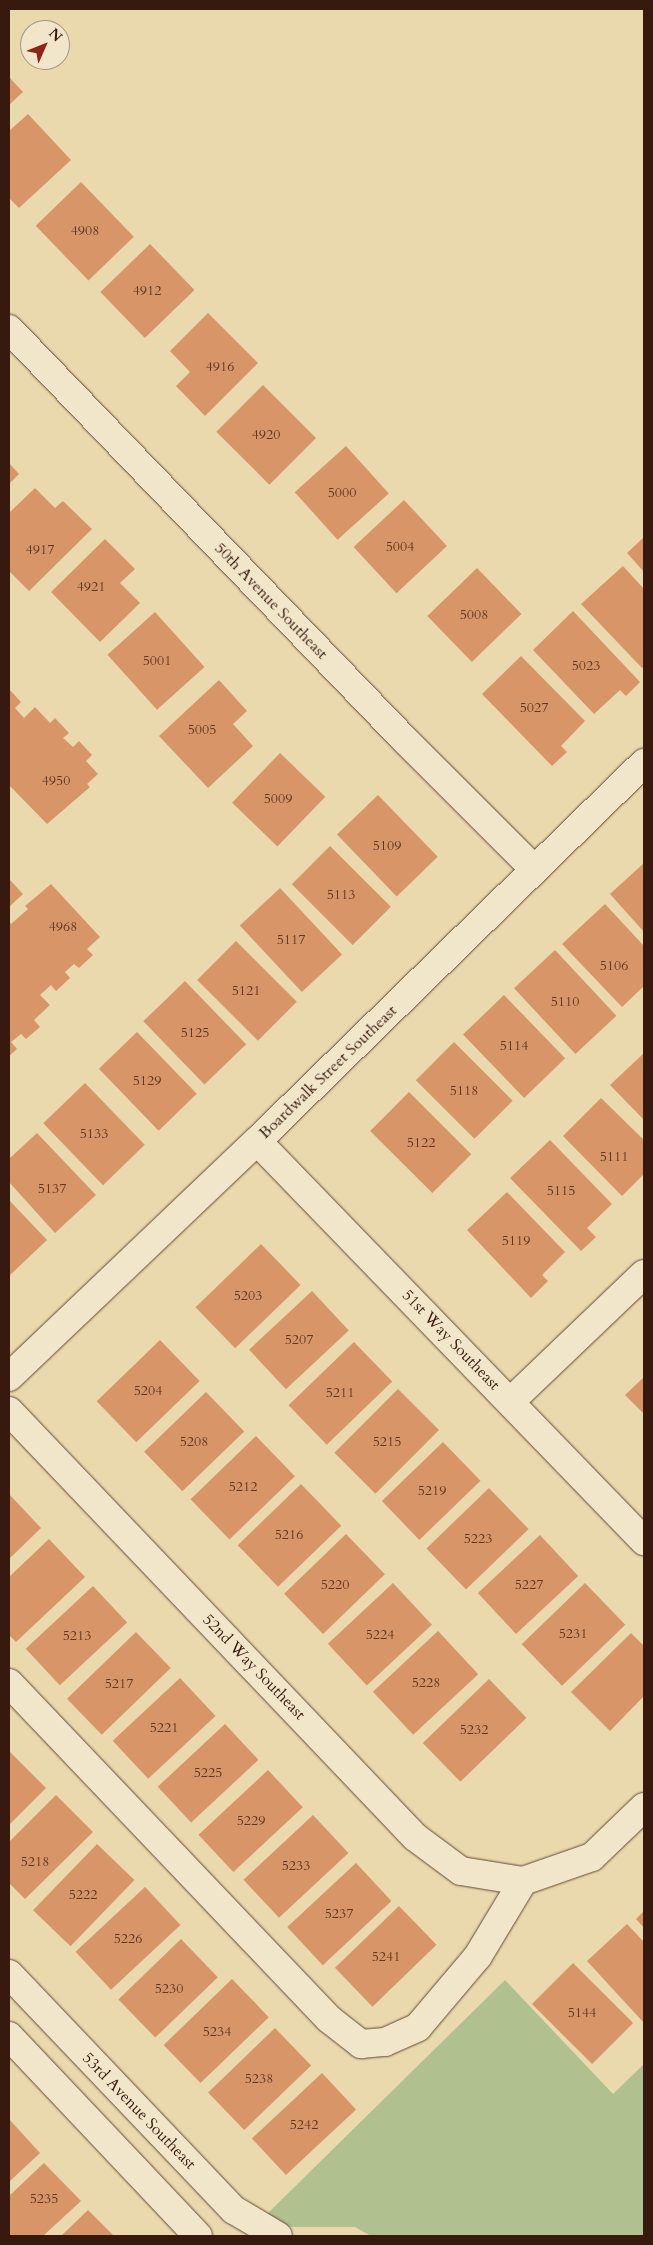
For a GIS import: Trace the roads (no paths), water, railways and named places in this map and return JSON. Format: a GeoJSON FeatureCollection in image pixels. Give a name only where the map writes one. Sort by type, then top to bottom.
{"type":"FeatureCollection","features":[{"type":"Feature","properties":{"kind":"street","name":"50th Avenue Southeast"},"geometry":{"type":"LineString","coordinates":[[9,329],[404,739],[535,870]]}},
{"type":"Feature","properties":{"kind":"street","name":"Boardwalk Street Southeast"},"geometry":{"type":"LineString","coordinates":[[9,1377],[257,1141],[644,763]]}},
{"type":"Feature","properties":{"kind":"street","name":"51st Way Southeast"},"geometry":{"type":"LineString","coordinates":[[257,1141],[511,1401],[644,1541]]}},
{"type":"Feature","properties":{"kind":"street"},"geometry":{"type":"LineString","coordinates":[[511,1401],[644,1274]]}},
{"type":"Feature","properties":{"kind":"street","name":"52nd Way Southeast"},"geometry":{"type":"LineString","coordinates":[[9,1411],[415,1837],[461,1871],[523,1881]]}},
{"type":"Feature","properties":{"kind":"street"},"geometry":{"type":"LineString","coordinates":[[9,1683],[328,2019],[360,2044],[385,2042],[418,2027],[478,1956],[523,1881],[592,1857],[644,1807]]}},
{"type":"Feature","properties":{"kind":"street","name":"53rd Avenue Southeast"},"geometry":{"type":"LineString","coordinates":[[9,1974],[234,2210],[278,2236]]}},
{"type":"Feature","properties":{"kind":"street"},"geometry":{"type":"LineString","coordinates":[[9,2036],[198,2236]]}}]}
